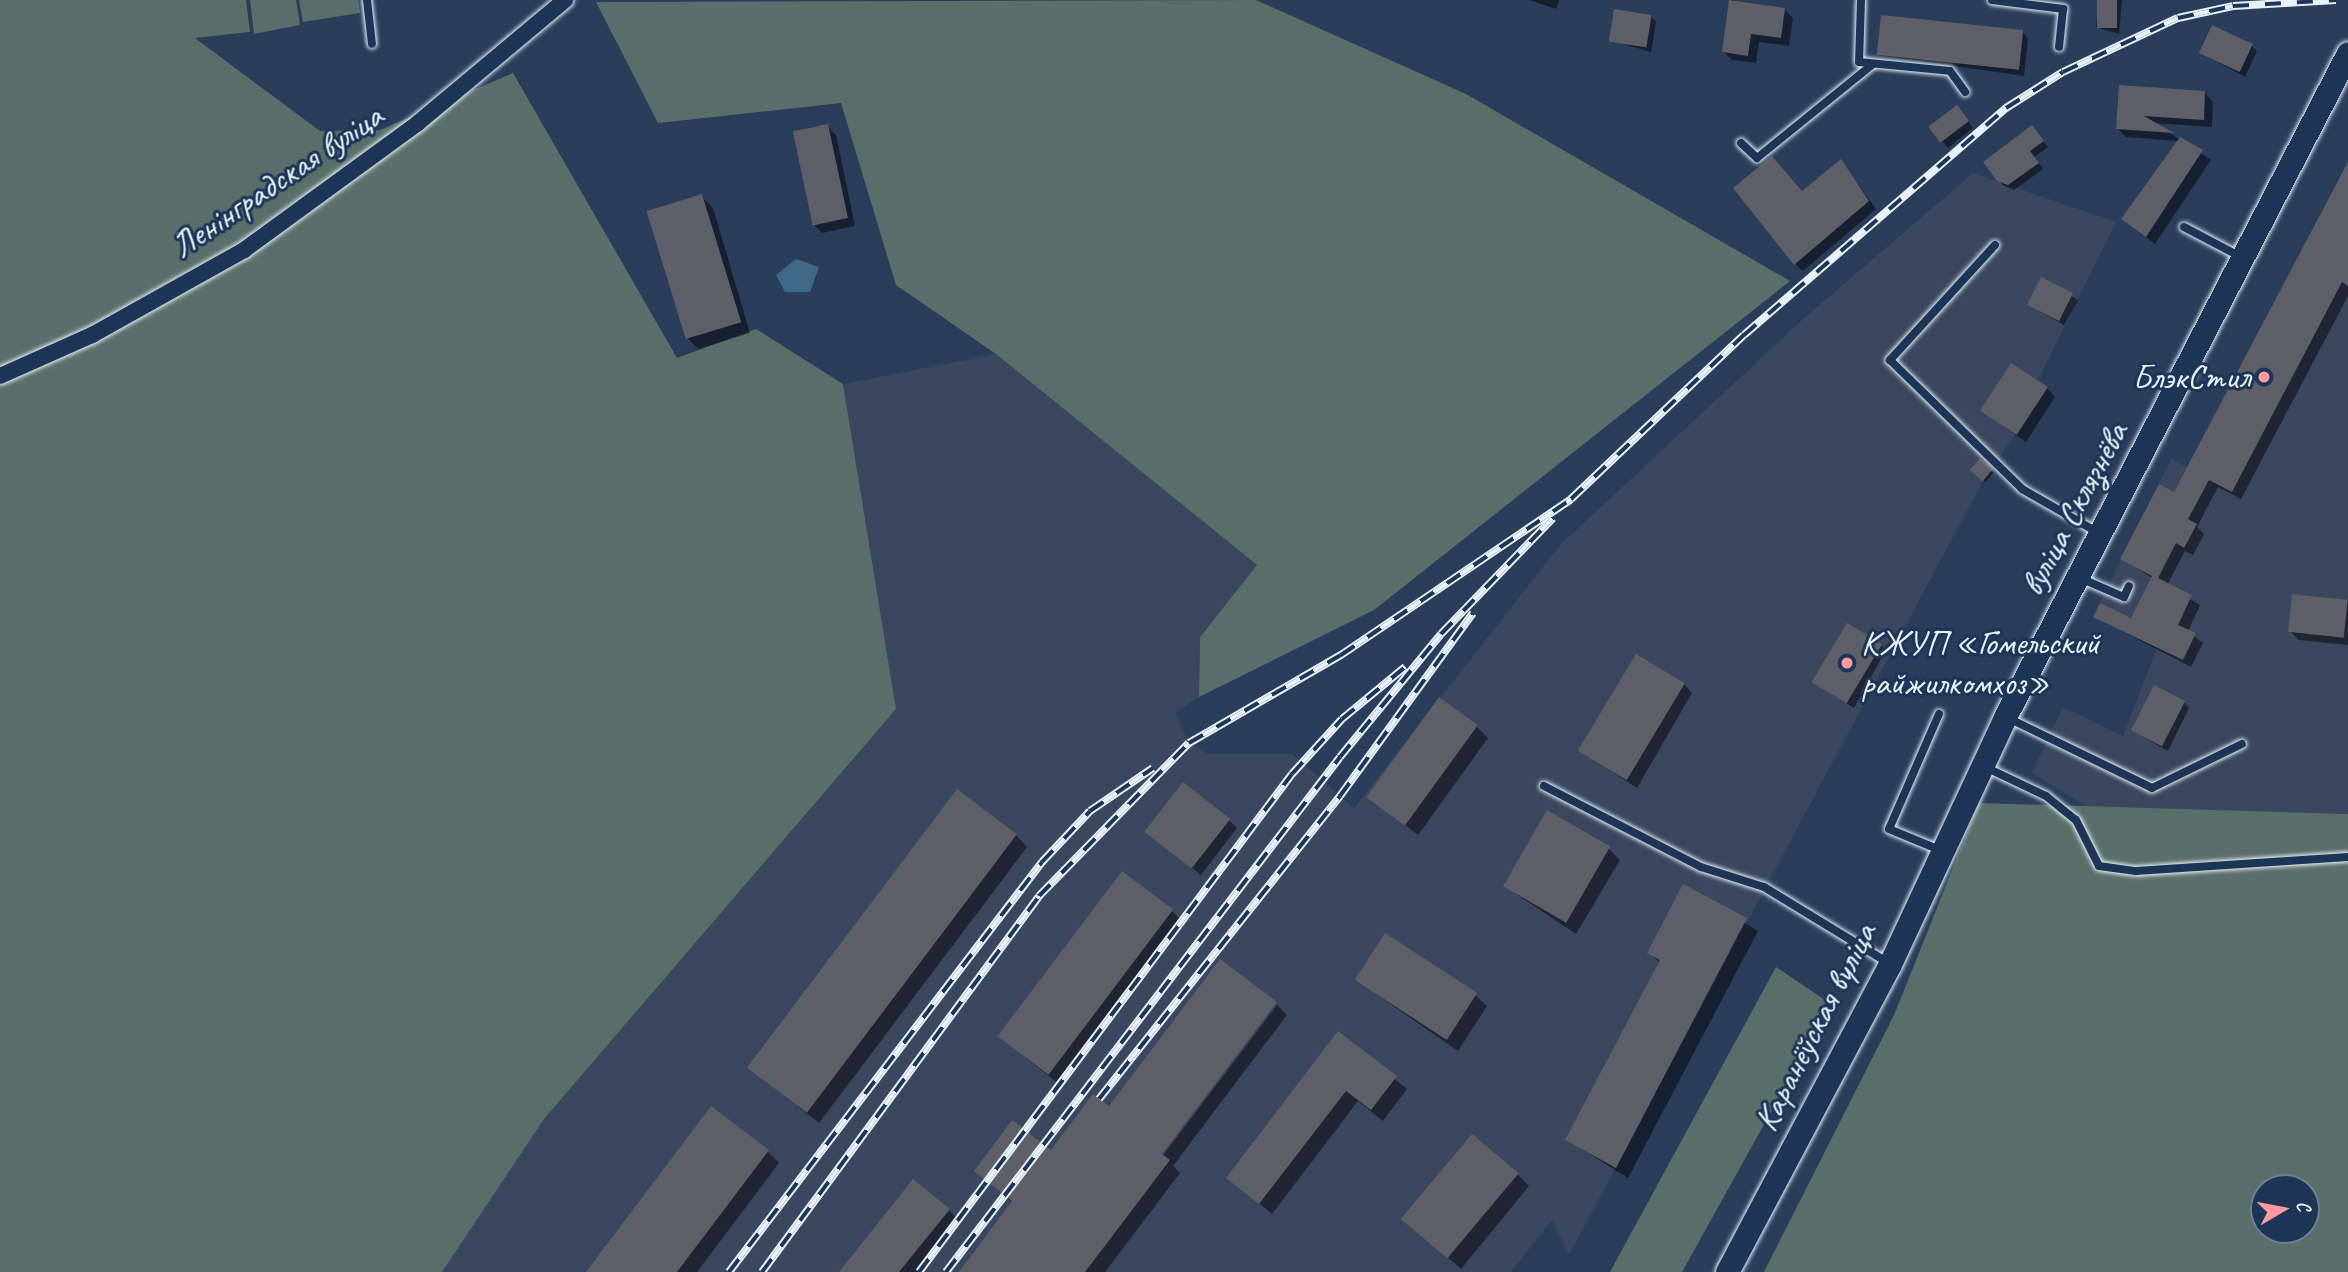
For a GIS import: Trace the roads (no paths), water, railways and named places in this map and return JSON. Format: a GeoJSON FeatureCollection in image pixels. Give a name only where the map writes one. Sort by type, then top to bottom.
{"type":"FeatureCollection","features":[{"type":"Feature","properties":{"kind":"main road","name":"вуліца Склязнёва"},"geometry":{"type":"LineString","coordinates":[[1961,812],[2005,717],[2077,577],[2346,65]]}},
{"type":"Feature","properties":{"kind":"main road","name":"Каранёўская вуліца"},"geometry":{"type":"LineString","coordinates":[[1727,1272],[1890,964],[1940,850],[1961,812]]}},
{"type":"Feature","properties":{"kind":"street","name":"Ленінградская вуліца"},"geometry":{"type":"LineString","coordinates":[[0,376],[92,335],[244,250],[418,123],[565,0]]}},
{"type":"Feature","properties":{"kind":"lane"},"geometry":{"type":"LineString","coordinates":[[367,0],[372,44]]}},
{"type":"Feature","properties":{"kind":"lane"},"geometry":{"type":"LineString","coordinates":[[1861,0],[1859,62],[1950,71],[1965,92]]}},
{"type":"Feature","properties":{"kind":"lane"},"geometry":{"type":"LineString","coordinates":[[1992,0],[2063,9],[2059,47]]}},
{"type":"Feature","properties":{"kind":"lane"},"geometry":{"type":"LineString","coordinates":[[1741,143],[1757,158],[1872,64]]}},
{"type":"Feature","properties":{"kind":"lane"},"geometry":{"type":"LineString","coordinates":[[2184,227],[2245,259]]}},
{"type":"Feature","properties":{"kind":"lane"},"geometry":{"type":"LineString","coordinates":[[1995,245],[1890,360],[2022,489],[2100,533]]}},
{"type":"Feature","properties":{"kind":"lane"},"geometry":{"type":"LineString","coordinates":[[2077,577],[2124,597],[2129,586]]}},
{"type":"Feature","properties":{"kind":"lane"},"geometry":{"type":"LineString","coordinates":[[1939,714],[1889,828],[1940,850]]}},
{"type":"Feature","properties":{"kind":"lane"},"geometry":{"type":"LineString","coordinates":[[2005,717],[2152,788],[2242,744]]}},
{"type":"Feature","properties":{"kind":"lane"},"geometry":{"type":"LineString","coordinates":[[1982,766],[2046,796],[2076,820],[2099,866],[2136,871],[2348,857]]}},
{"type":"Feature","properties":{"kind":"lane"},"geometry":{"type":"LineString","coordinates":[[1544,786],[1702,867],[1764,887],[1890,964]]}},
{"type":"Feature","properties":{"kind":"railway"},"geometry":{"type":"LineString","coordinates":[[762,1272],[1039,896],[1189,743],[1341,655],[1571,499],[1744,335],[2006,108],[2063,72],[2178,18],[2233,6],[2336,0]]}},
{"type":"Feature","properties":{"kind":"railway"},"geometry":{"type":"LineString","coordinates":[[946,1272],[1340,757],[1441,634],[1553,518]]}},
{"type":"Feature","properties":{"kind":"railway"},"geometry":{"type":"LineString","coordinates":[[1099,1099],[1340,796],[1473,613]]}},
{"type":"Feature","properties":{"kind":"railway"},"geometry":{"type":"LineString","coordinates":[[919,1272],[1292,774],[1342,719],[1405,667]]}},
{"type":"Feature","properties":{"kind":"railway"},"geometry":{"type":"LineString","coordinates":[[729,1272],[1042,862],[1090,811],[1153,768]]}},
{"type":"Feature","properties":{"kind":"place","name":"БлэкСтил"},"geometry":{"type":"Point","coordinates":[2264,377]}},
{"type":"Feature","properties":{"kind":"place","name":"КЖУП «Гомельский райжилкомхоз»"},"geometry":{"type":"Point","coordinates":[1847,663]}}]}
